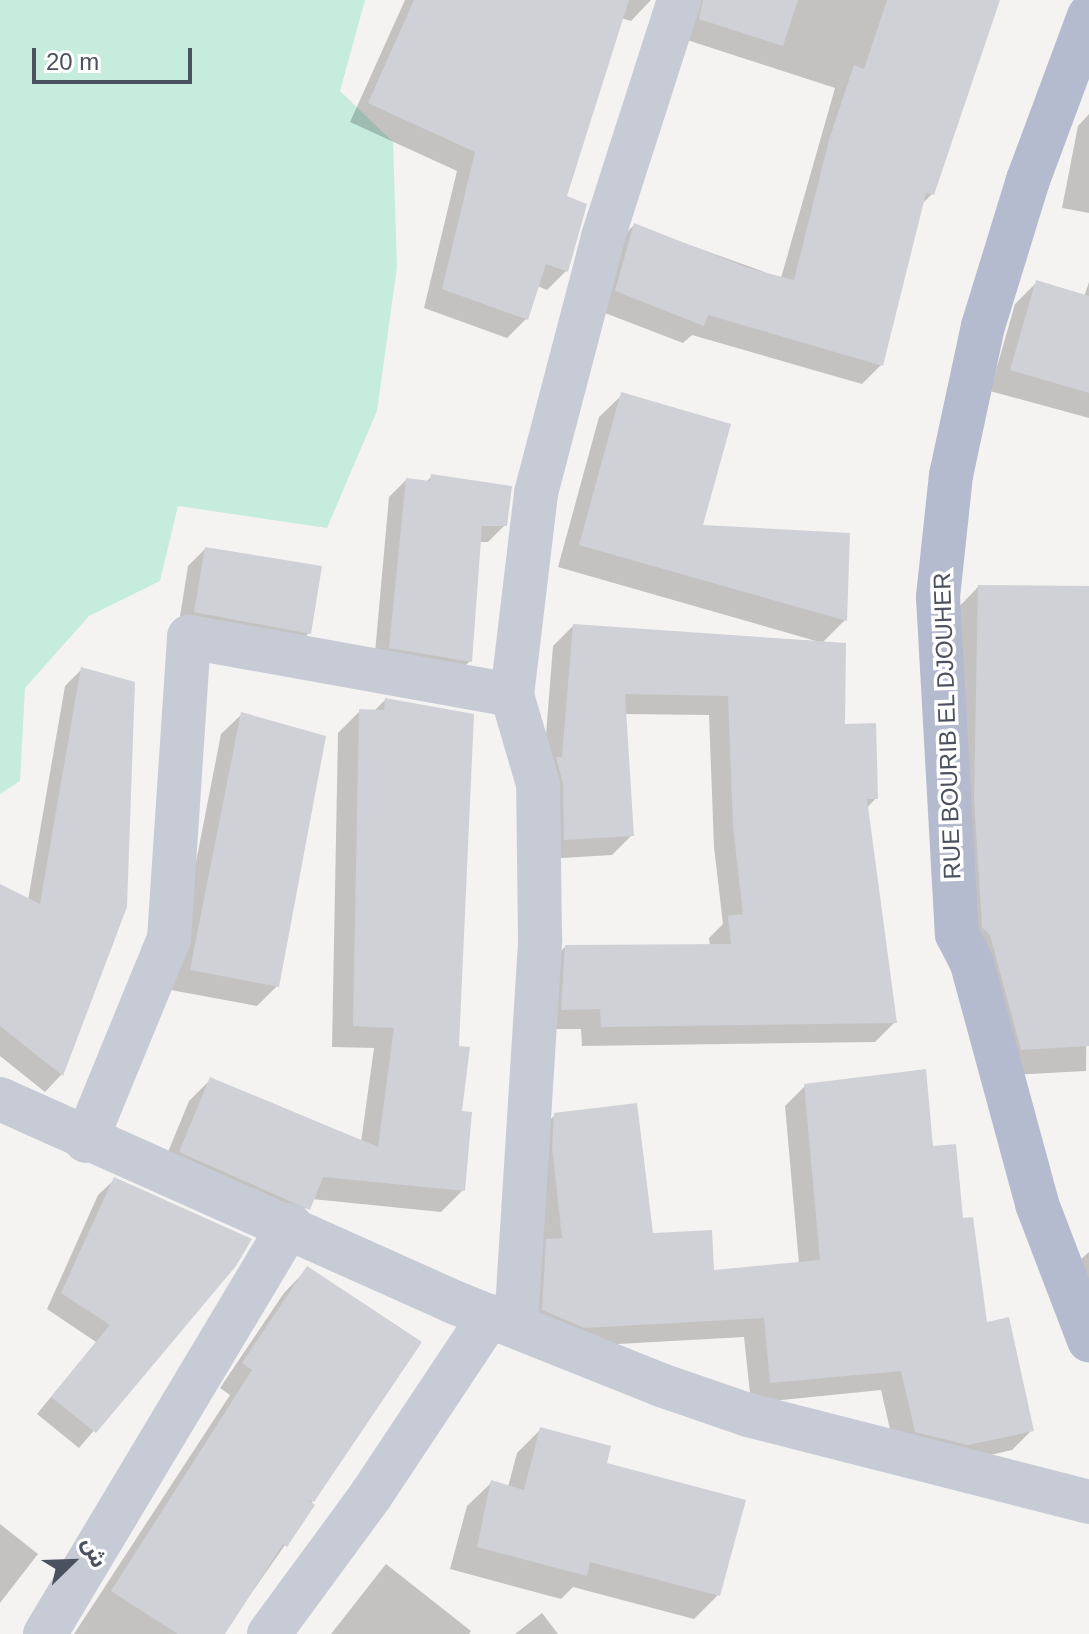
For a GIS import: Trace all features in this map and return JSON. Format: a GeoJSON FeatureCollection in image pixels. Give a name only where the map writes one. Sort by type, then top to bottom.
{"type":"FeatureCollection","features":[{"type":"Feature","properties":{"kind":"main road","name":"RUE BOURIB EL DJOUHER"},"geometry":{"type":"LineString","coordinates":[[1089,16],[1028,180],[983,326],[951,475],[938,597],[957,934],[972,964],[1037,1204],[1089,1340]]}},
{"type":"Feature","properties":{"kind":"street"},"geometry":{"type":"LineString","coordinates":[[269,1634],[503,1320],[540,939],[538,784],[512,695],[536,493],[603,237],[679,0]]}},
{"type":"Feature","properties":{"kind":"street"},"geometry":{"type":"LineString","coordinates":[[86,1141],[169,939],[189,637],[512,695]]}},
{"type":"Feature","properties":{"kind":"street"},"geometry":{"type":"LineString","coordinates":[[0,1099],[86,1141],[290,1225],[503,1320],[748,1415],[1089,1502]]}},
{"type":"Feature","properties":{"kind":"street"},"geometry":{"type":"LineString","coordinates":[[45,1634],[290,1225]]}},
{"type":"Feature","properties":{"kind":"green space"},"geometry":{"type":"Polygon","coordinates":[[[0,0],[365,0],[340,91],[393,142],[397,267],[377,411],[327,528],[178,506],[160,581],[89,616],[25,688],[20,781],[0,794],[0,0]]]}},
{"type":"Feature","properties":{"kind":"building"},"geometry":{"type":"Polygon","coordinates":[[[414,0],[629,0],[567,196],[587,204],[568,272],[546,264],[528,320],[442,289],[475,152],[368,103],[414,0]]]}},
{"type":"Feature","properties":{"kind":"building"},"geometry":{"type":"Polygon","coordinates":[[[703,0],[798,0],[783,46],[699,19],[703,0]]]}},
{"type":"Feature","properties":{"kind":"building"},"geometry":{"type":"Polygon","coordinates":[[[887,0],[1000,0],[934,195],[926,193],[883,366],[708,315],[704,326],[615,291],[634,223],[748,268],[794,280],[829,140],[854,65],[864,69],[887,0]]]}},
{"type":"Feature","properties":{"kind":"building"},"geometry":{"type":"Polygon","coordinates":[[[1036,280],[1089,296],[1089,393],[1010,370],[1036,280]]]}},
{"type":"Feature","properties":{"kind":"building"},"geometry":{"type":"Polygon","coordinates":[[[621,392],[731,424],[703,525],[850,533],[847,621],[579,545],[621,392]]]}},
{"type":"Feature","properties":{"kind":"building"},"geometry":{"type":"Polygon","coordinates":[[[431,474],[512,486],[507,526],[482,526],[472,662],[389,648],[406,478],[430,481],[431,474]]]}},
{"type":"Feature","properties":{"kind":"building"},"geometry":{"type":"Polygon","coordinates":[[[205,547],[322,566],[311,634],[194,612],[205,547]]]}},
{"type":"Feature","properties":{"kind":"building"},"geometry":{"type":"Polygon","coordinates":[[[978,585],[1089,586],[1089,1046],[1021,1050],[990,935],[982,927],[974,798],[978,585]]]}},
{"type":"Feature","properties":{"kind":"building"},"geometry":{"type":"Polygon","coordinates":[[[573,624],[846,643],[845,724],[876,723],[878,799],[867,799],[897,1023],[601,1027],[600,1009],[561,1010],[565,945],[731,944],[728,916],[743,914],[733,826],[728,696],[625,694],[634,836],[564,840],[563,784],[556,757],[562,757],[573,624]]]}},
{"type":"Feature","properties":{"kind":"building"},"geometry":{"type":"Polygon","coordinates":[[[81,667],[135,682],[127,907],[63,1076],[0,1026],[0,884],[40,904],[81,667]]]}},
{"type":"Feature","properties":{"kind":"building"},"geometry":{"type":"Polygon","coordinates":[[[385,698],[474,714],[459,1046],[470,1047],[462,1111],[472,1112],[465,1191],[323,1177],[310,1210],[179,1152],[210,1077],[378,1147],[394,1028],[353,1026],[359,709],[384,710],[385,698]]]}},
{"type":"Feature","properties":{"kind":"building"},"geometry":{"type":"Polygon","coordinates":[[[241,712],[326,736],[279,987],[190,970],[241,712]]]}},
{"type":"Feature","properties":{"kind":"building"},"geometry":{"type":"Polygon","coordinates":[[[926,1069],[933,1146],[956,1144],[963,1218],[973,1217],[987,1322],[1009,1317],[1034,1431],[968,1445],[915,1432],[901,1371],[770,1383],[764,1318],[585,1328],[542,1310],[546,1239],[562,1238],[552,1147],[554,1113],[637,1103],[653,1233],[712,1230],[714,1270],[820,1260],[804,1084],[926,1069]]]}},
{"type":"Feature","properties":{"kind":"building"},"geometry":{"type":"Polygon","coordinates":[[[114,1177],[252,1239],[236,1266],[96,1433],[51,1397],[110,1325],[61,1293],[114,1177]]]}},
{"type":"Feature","properties":{"kind":"building"},"geometry":{"type":"Polygon","coordinates":[[[307,1266],[422,1342],[314,1502],[308,1500],[315,1505],[287,1547],[283,1544],[225,1634],[178,1634],[111,1591],[252,1370],[242,1363],[307,1266]]]}},
{"type":"Feature","properties":{"kind":"building"},"geometry":{"type":"Polygon","coordinates":[[[540,1427],[611,1446],[607,1463],[746,1500],[720,1596],[590,1562],[587,1576],[477,1547],[491,1480],[524,1490],[540,1427]]]}}]}
